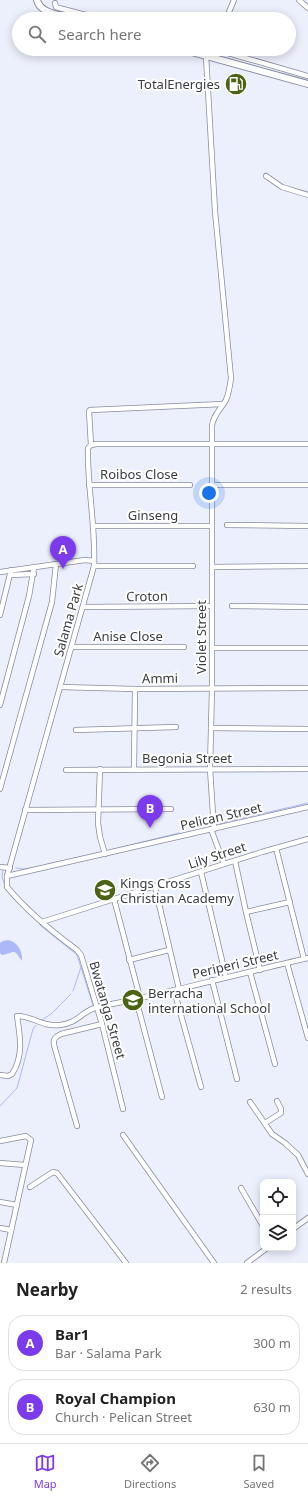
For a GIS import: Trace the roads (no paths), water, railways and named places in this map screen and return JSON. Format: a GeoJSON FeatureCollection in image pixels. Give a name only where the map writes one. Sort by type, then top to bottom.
{"type":"FeatureCollection","features":[{"type":"Feature","properties":{"kind":"main road"},"geometry":{"type":"LineString","coordinates":[[37,3],[45,10],[51,12]]}},
{"type":"Feature","properties":{"kind":"main road"},"geometry":{"type":"LineString","coordinates":[[206,56],[308,84]]}},
{"type":"Feature","properties":{"kind":"street"},"geometry":{"type":"LineString","coordinates":[[229,12],[234,0]]}},
{"type":"Feature","properties":{"kind":"street"},"geometry":{"type":"LineString","coordinates":[[299,0],[308,8]]}},
{"type":"Feature","properties":{"kind":"street"},"geometry":{"type":"LineString","coordinates":[[56,3],[56,7],[74,12]]}},
{"type":"Feature","properties":{"kind":"street","name":"Violet Street"},"geometry":{"type":"LineString","coordinates":[[206,56],[215,211],[231,378],[229,393],[224,404],[212,421],[212,688],[210,769],[213,829],[224,864]]}},
{"type":"Feature","properties":{"kind":"street"},"geometry":{"type":"LineString","coordinates":[[240,56],[308,76]]}},
{"type":"Feature","properties":{"kind":"street"},"geometry":{"type":"LineString","coordinates":[[266,176],[282,187],[308,195]]}},
{"type":"Feature","properties":{"kind":"street","name":"Salama Park"},"geometry":{"type":"LineString","coordinates":[[10,868],[94,564],[88,455],[88,448],[91,444],[90,410],[224,404]]}},
{"type":"Feature","properties":{"kind":"street"},"geometry":{"type":"LineString","coordinates":[[91,444],[308,444]]}},
{"type":"Feature","properties":{"kind":"street","name":"Roibos Close"},"geometry":{"type":"LineString","coordinates":[[89,485],[190,485]]}},
{"type":"Feature","properties":{"kind":"street"},"geometry":{"type":"LineString","coordinates":[[212,485],[308,485]]}},
{"type":"Feature","properties":{"kind":"street"},"geometry":{"type":"LineString","coordinates":[[227,525],[308,526]]}},
{"type":"Feature","properties":{"kind":"street","name":"Ginseng"},"geometry":{"type":"LineString","coordinates":[[93,526],[212,526]]}},
{"type":"Feature","properties":{"kind":"street"},"geometry":{"type":"LineString","coordinates":[[10,573],[34,567],[85,560],[94,564],[193,566]]}},
{"type":"Feature","properties":{"kind":"street"},"geometry":{"type":"LineString","coordinates":[[0,790],[52,602],[56,564]]}},
{"type":"Feature","properties":{"kind":"street"},"geometry":{"type":"LineString","coordinates":[[212,567],[308,566]]}},
{"type":"Feature","properties":{"kind":"street"},"geometry":{"type":"LineString","coordinates":[[0,705],[34,574],[34,567]]}},
{"type":"Feature","properties":{"kind":"street"},"geometry":{"type":"LineString","coordinates":[[0,572],[34,574]]}},
{"type":"Feature","properties":{"kind":"street"},"geometry":{"type":"LineString","coordinates":[[0,615],[10,573]]}},
{"type":"Feature","properties":{"kind":"street","name":"Croton"},"geometry":{"type":"LineString","coordinates":[[82,607],[212,606]]}},
{"type":"Feature","properties":{"kind":"street"},"geometry":{"type":"LineString","coordinates":[[232,606],[308,607]]}},
{"type":"Feature","properties":{"kind":"street","name":"Anise Close"},"geometry":{"type":"LineString","coordinates":[[72,647],[184,647]]}},
{"type":"Feature","properties":{"kind":"street"},"geometry":{"type":"LineString","coordinates":[[212,648],[308,648]]}},
{"type":"Feature","properties":{"kind":"street","name":"Ammi"},"geometry":{"type":"LineString","coordinates":[[60,688],[308,688]]}},
{"type":"Feature","properties":{"kind":"street"},"geometry":{"type":"LineString","coordinates":[[134,768],[136,689]]}},
{"type":"Feature","properties":{"kind":"street"},"geometry":{"type":"LineString","coordinates":[[76,730],[176,727]]}},
{"type":"Feature","properties":{"kind":"street"},"geometry":{"type":"LineString","coordinates":[[211,728],[308,729]]}},
{"type":"Feature","properties":{"kind":"street","name":"Begonia Street"},"geometry":{"type":"LineString","coordinates":[[66,770],[134,768],[308,769]]}},
{"type":"Feature","properties":{"kind":"street"},"geometry":{"type":"LineString","coordinates":[[100,769],[98,822],[100,837],[105,854]]}},
{"type":"Feature","properties":{"kind":"street","name":"Pelican Street"},"geometry":{"type":"LineString","coordinates":[[7,876],[308,807]]}},
{"type":"Feature","properties":{"kind":"street"},"geometry":{"type":"LineString","coordinates":[[25,810],[171,809]]}},
{"type":"Feature","properties":{"kind":"street","name":"Lily Street"},"geometry":{"type":"LineString","coordinates":[[42,922],[308,839]]}},
{"type":"Feature","properties":{"kind":"street"},"geometry":{"type":"LineString","coordinates":[[276,848],[306,958]]}},
{"type":"Feature","properties":{"kind":"street"},"geometry":{"type":"LineString","coordinates":[[235,861],[260,970]]}},
{"type":"Feature","properties":{"kind":"street"},"geometry":{"type":"LineString","coordinates":[[0,867],[10,868],[7,876]]}},
{"type":"Feature","properties":{"kind":"street"},"geometry":{"type":"LineString","coordinates":[[201,872],[226,978]]}},
{"type":"Feature","properties":{"kind":"street","name":"Bwatanga Street"},"geometry":{"type":"LineString","coordinates":[[7,876],[7,887],[42,922],[77,950],[81,955],[102,1024],[123,1109]]}},
{"type":"Feature","properties":{"kind":"street"},"geometry":{"type":"LineString","coordinates":[[155,887],[179,989]]}},
{"type":"Feature","properties":{"kind":"street"},"geometry":{"type":"LineString","coordinates":[[114,900],[162,1097]]}},
{"type":"Feature","properties":{"kind":"street"},"geometry":{"type":"LineString","coordinates":[[246,912],[290,902]]}},
{"type":"Feature","properties":{"kind":"street"},"geometry":{"type":"LineString","coordinates":[[129,960],[169,950]]}},
{"type":"Feature","properties":{"kind":"street","name":"Periperi Street"},"geometry":{"type":"LineString","coordinates":[[0,1075],[8,1076],[12,1074],[18,1059],[21,1042],[17,1016],[23,1016],[45,1025],[59,1025],[73,1022],[86,1011],[96,1008],[306,958]]}},
{"type":"Feature","properties":{"kind":"street"},"geometry":{"type":"LineString","coordinates":[[287,963],[308,1038]]}},
{"type":"Feature","properties":{"kind":"street"},"geometry":{"type":"LineString","coordinates":[[250,972],[275,1064]]}},
{"type":"Feature","properties":{"kind":"street"},"geometry":{"type":"LineString","coordinates":[[212,980],[237,1079]]}},
{"type":"Feature","properties":{"kind":"street"},"geometry":{"type":"LineString","coordinates":[[174,990],[201,1087]]}},
{"type":"Feature","properties":{"kind":"street"},"geometry":{"type":"LineString","coordinates":[[76,1126],[53,1040],[56,1036],[61,1034],[102,1024]]}},
{"type":"Feature","properties":{"kind":"street"},"geometry":{"type":"LineString","coordinates":[[265,1124],[281,1113],[277,1101]]}},
{"type":"Feature","properties":{"kind":"street"},"geometry":{"type":"LineString","coordinates":[[250,1102],[272,1134],[298,1155],[308,1174]]}},
{"type":"Feature","properties":{"kind":"street"},"geometry":{"type":"LineString","coordinates":[[123,1135],[214,1263]]}},
{"type":"Feature","properties":{"kind":"street"},"geometry":{"type":"LineString","coordinates":[[0,1141],[26,1136],[31,1140],[4,1263]]}},
{"type":"Feature","properties":{"kind":"street"},"geometry":{"type":"LineString","coordinates":[[0,1162],[25,1165]]}},
{"type":"Feature","properties":{"kind":"street"},"geometry":{"type":"LineString","coordinates":[[30,1187],[53,1172],[57,1173],[126,1263]]}},
{"type":"Feature","properties":{"kind":"street"},"geometry":{"type":"LineString","coordinates":[[241,1188],[260,1221]]}},
{"type":"Feature","properties":{"kind":"street"},"geometry":{"type":"LineString","coordinates":[[0,1202],[17,1205]]}},
{"type":"Feature","properties":{"kind":"street"},"geometry":{"type":"LineString","coordinates":[[296,1227],[308,1218]]}},
{"type":"Feature","properties":{"kind":"street"},"geometry":{"type":"LineString","coordinates":[[0,1228],[11,1230]]}},
{"type":"Feature","properties":{"kind":"street"},"geometry":{"type":"LineString","coordinates":[[247,1263],[264,1251]]}},
{"type":"Feature","properties":{"kind":"street"},"geometry":{"type":"LineString","coordinates":[[0,1254],[6,1255]]}},
{"type":"Feature","properties":{"kind":"water"},"geometry":{"type":"Polygon","coordinates":[[[8,940],[15,943],[19,948],[22,954],[22,961],[14,952],[2,955],[0,953],[0,943],[8,940]]]}},
{"type":"Feature","properties":{"kind":"waterway"},"geometry":{"type":"LineString","coordinates":[[218,824],[308,803]]}},
{"type":"Feature","properties":{"kind":"waterway"},"geometry":{"type":"LineString","coordinates":[[110,850],[179,833]]}},
{"type":"Feature","properties":{"kind":"waterway"},"geometry":{"type":"LineString","coordinates":[[48,864],[102,852]]}},
{"type":"Feature","properties":{"kind":"waterway"},"geometry":{"type":"LineString","coordinates":[[16,868],[23,869],[37,867]]}},
{"type":"Feature","properties":{"kind":"waterway"},"geometry":{"type":"LineString","coordinates":[[3,870],[2,877],[5,886]]}},
{"type":"Feature","properties":{"kind":"waterway"},"geometry":{"type":"LineString","coordinates":[[7,891],[20,905]]}},
{"type":"Feature","properties":{"kind":"waterway"},"geometry":{"type":"LineString","coordinates":[[26,911],[36,920]]}},
{"type":"Feature","properties":{"kind":"waterway"},"geometry":{"type":"LineString","coordinates":[[40,925],[77,955],[93,1005]]}},
{"type":"Feature","properties":{"kind":"waterway"},"geometry":{"type":"LineString","coordinates":[[73,991],[81,967]]}},
{"type":"Feature","properties":{"kind":"waterway"},"geometry":{"type":"LineString","coordinates":[[42,1020],[51,1014],[71,994]]}},
{"type":"Feature","properties":{"kind":"waterway"},"geometry":{"type":"LineString","coordinates":[[0,1106],[17,1088],[33,1029],[36,1025]]}},
{"type":"Feature","properties":{"kind":"place","name":"TotalEnergies"},"geometry":{"type":"Point","coordinates":[236,84]}},
{"type":"Feature","properties":{"kind":"place","name":"Bar1"},"geometry":{"type":"Point","coordinates":[63,569]}},
{"type":"Feature","properties":{"kind":"place","name":"Royal Champion"},"geometry":{"type":"Point","coordinates":[150,828]}},
{"type":"Feature","properties":{"kind":"place","name":"Kings Cross Christian Academy"},"geometry":{"type":"Point","coordinates":[105,890]}},
{"type":"Feature","properties":{"kind":"place","name":"Berracha international School"},"geometry":{"type":"Point","coordinates":[133,1000]}}]}
